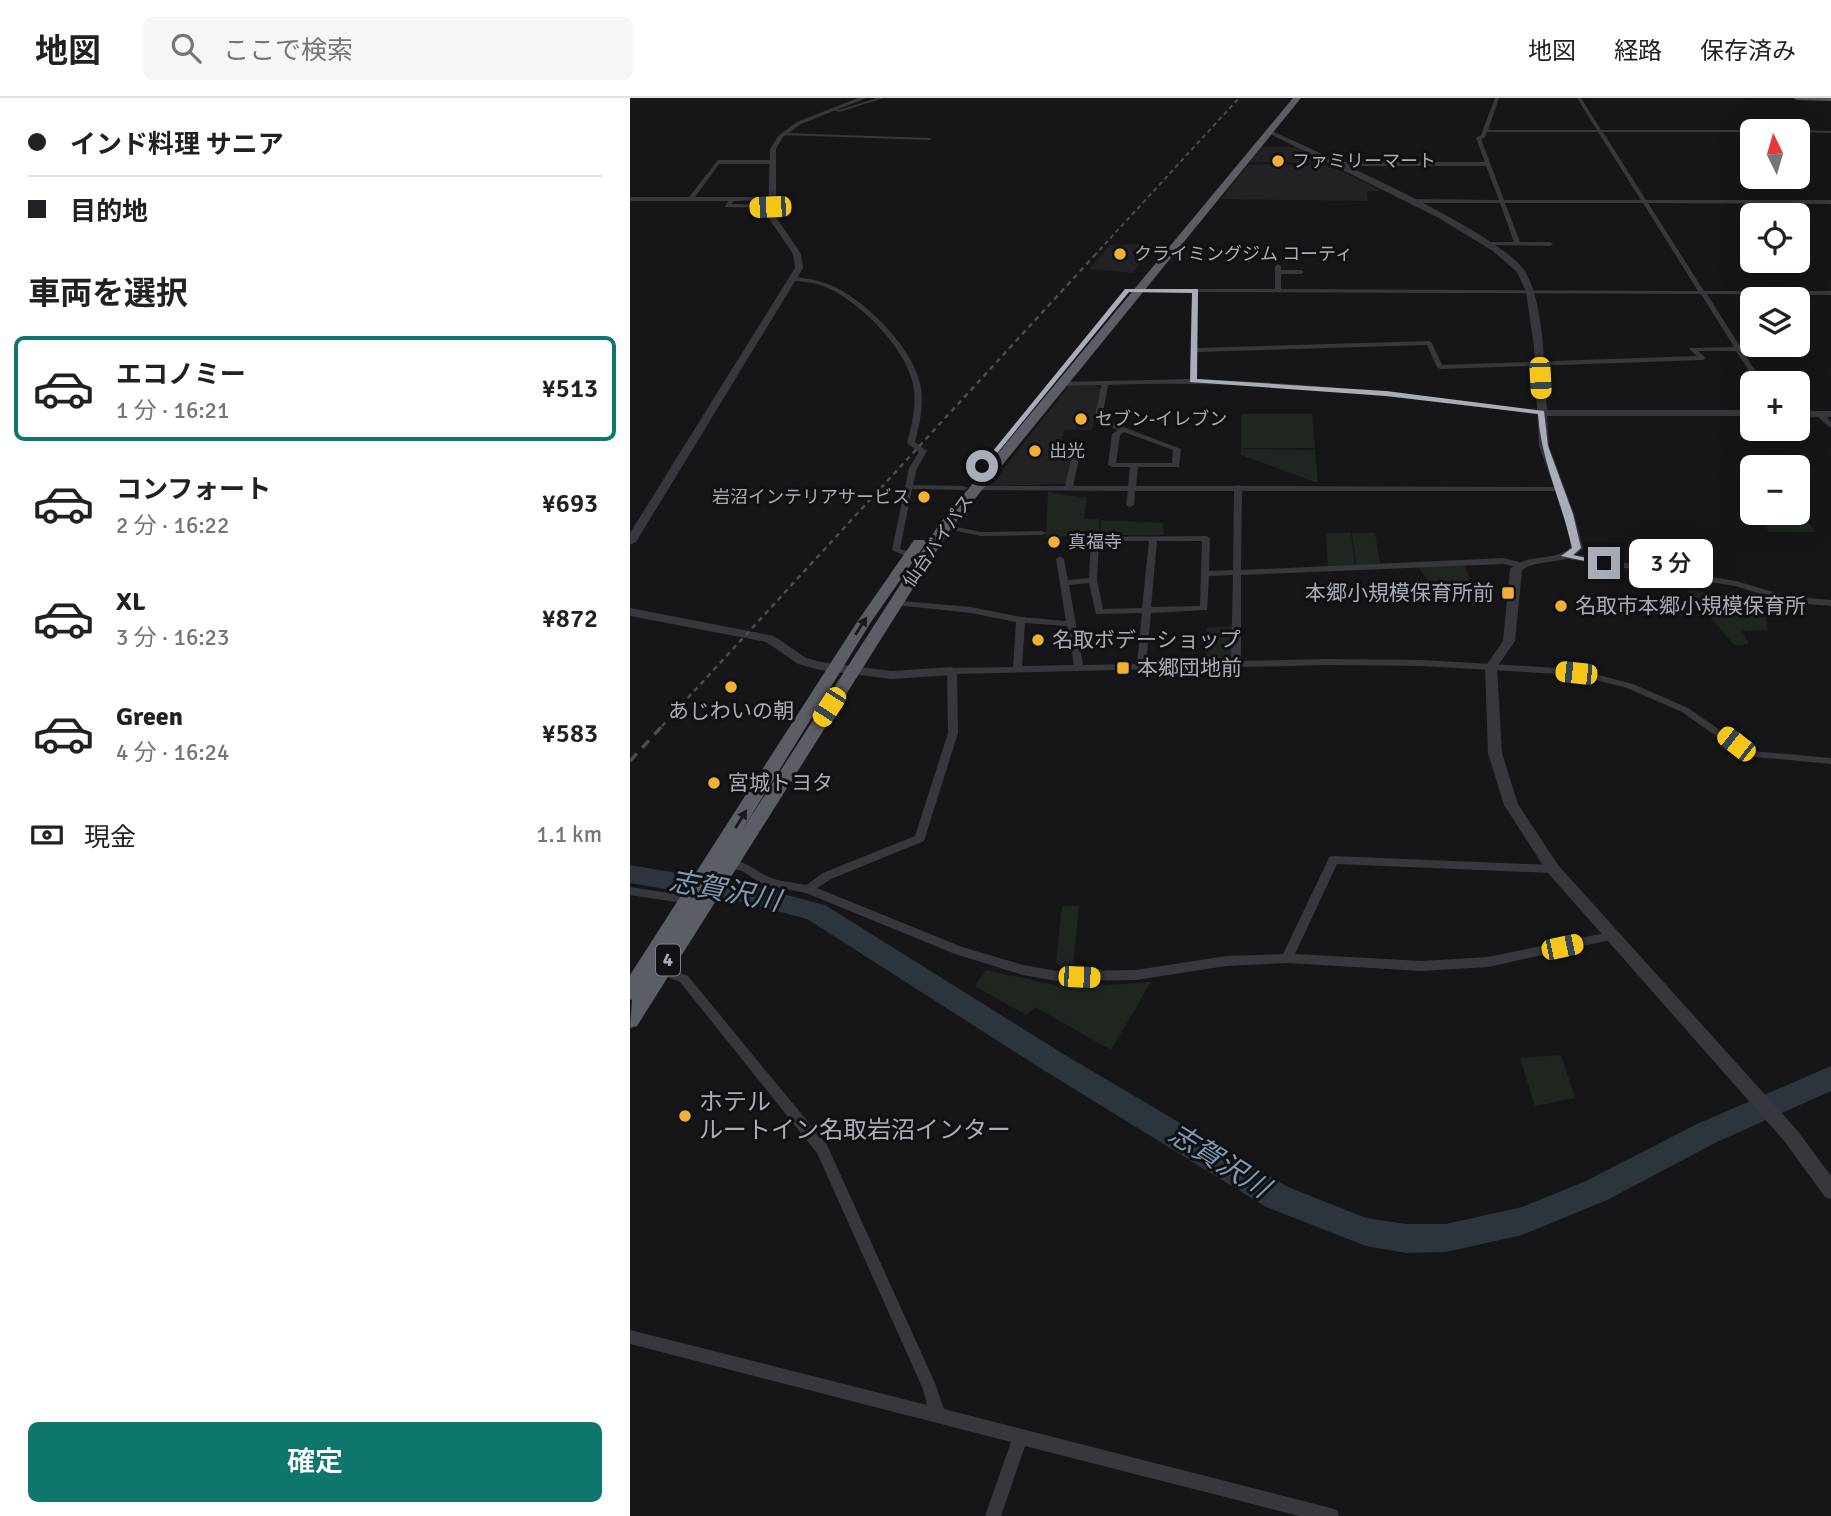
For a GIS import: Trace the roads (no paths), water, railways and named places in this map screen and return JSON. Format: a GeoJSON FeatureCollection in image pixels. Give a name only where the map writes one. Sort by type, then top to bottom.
{"type":"FeatureCollection","features":[{"type":"Feature","properties":{"kind":"highway","name":"仙台バイパス"},"geometry":{"type":"LineString","coordinates":[[630,992],[718,872],[970,488],[1287,98]]}},
{"type":"Feature","properties":{"kind":"highway","name":"仙台バイパス"},"geometry":{"type":"LineString","coordinates":[[718,872],[835,668],[911,555],[1060,384],[1132,290],[1297,98]]}},
{"type":"Feature","properties":{"kind":"highway","name":"仙台バイパス"},"geometry":{"type":"LineString","coordinates":[[630,1020],[661,970],[696,899]]}},
{"type":"Feature","properties":{"kind":"main road"},"geometry":{"type":"LineString","coordinates":[[1797,98],[1831,99]]}},
{"type":"Feature","properties":{"kind":"street"},"geometry":{"type":"LineString","coordinates":[[630,542],[793,279],[800,261],[777,228],[770,203],[773,149],[784,134],[807,119],[864,100],[882,98]]}},
{"type":"Feature","properties":{"kind":"street"},"geometry":{"type":"LineString","coordinates":[[1497,98],[1485,131],[1478,138],[1518,244]]}},
{"type":"Feature","properties":{"kind":"street"},"geometry":{"type":"LineString","coordinates":[[1579,98],[1753,371]]}},
{"type":"Feature","properties":{"kind":"street"},"geometry":{"type":"LineString","coordinates":[[1268,131],[1411,201],[1487,243],[1514,262],[1526,279],[1539,365],[1544,446],[1577,548],[1565,556]]}},
{"type":"Feature","properties":{"kind":"street"},"geometry":{"type":"LineString","coordinates":[[1485,131],[1740,131]]}},
{"type":"Feature","properties":{"kind":"street"},"geometry":{"type":"LineString","coordinates":[[1810,131],[1831,132]]}},
{"type":"Feature","properties":{"kind":"street"},"geometry":{"type":"LineString","coordinates":[[784,134],[930,139]]}},
{"type":"Feature","properties":{"kind":"street"},"geometry":{"type":"LineString","coordinates":[[691,199],[718,162],[771,162]]}},
{"type":"Feature","properties":{"kind":"street"},"geometry":{"type":"LineString","coordinates":[[1335,164],[1486,164]]}},
{"type":"Feature","properties":{"kind":"street"},"geometry":{"type":"LineString","coordinates":[[630,199],[732,199],[727,206],[770,203]]}},
{"type":"Feature","properties":{"kind":"street"},"geometry":{"type":"LineString","coordinates":[[1411,201],[1831,202]]}},
{"type":"Feature","properties":{"kind":"street"},"geometry":{"type":"LineString","coordinates":[[1487,243],[1550,244]]}},
{"type":"Feature","properties":{"kind":"street"},"geometry":{"type":"LineString","coordinates":[[1278,291],[1278,269],[1301,272]]}},
{"type":"Feature","properties":{"kind":"street"},"geometry":{"type":"LineString","coordinates":[[793,279],[818,280],[830,287],[859,307],[904,350],[920,411],[911,443],[923,451],[913,468],[897,550],[911,555]]}},
{"type":"Feature","properties":{"kind":"street"},"geometry":{"type":"LineString","coordinates":[[1132,290],[1831,293]]}},
{"type":"Feature","properties":{"kind":"street"},"geometry":{"type":"LineString","coordinates":[[1193,381],[1195,291]]}},
{"type":"Feature","properties":{"kind":"street"},"geometry":{"type":"LineString","coordinates":[[1194,350],[1429,343],[1440,367],[1703,358],[1693,349],[1739,349]]}},
{"type":"Feature","properties":{"kind":"street"},"geometry":{"type":"LineString","coordinates":[[1060,384],[1193,381],[1386,393],[1541,412],[1740,413]]}},
{"type":"Feature","properties":{"kind":"street"},"geometry":{"type":"LineString","coordinates":[[1105,383],[1098,420],[1124,429],[1177,449],[1176,465],[1112,465],[1116,434],[1124,429]]}},
{"type":"Feature","properties":{"kind":"street"},"geometry":{"type":"LineString","coordinates":[[1810,414],[1831,414]]}},
{"type":"Feature","properties":{"kind":"street"},"geometry":{"type":"LineString","coordinates":[[1820,414],[1831,426]]}},
{"type":"Feature","properties":{"kind":"street"},"geometry":{"type":"LineString","coordinates":[[1069,487],[1076,455]]}},
{"type":"Feature","properties":{"kind":"street"},"geometry":{"type":"LineString","coordinates":[[1130,505],[1134,465]]}},
{"type":"Feature","properties":{"kind":"street"},"geometry":{"type":"LineString","coordinates":[[910,487],[1559,489]]}},
{"type":"Feature","properties":{"kind":"street"},"geometry":{"type":"LineString","coordinates":[[1236,664],[1238,487]]}},
{"type":"Feature","properties":{"kind":"street"},"geometry":{"type":"LineString","coordinates":[[945,526],[981,534],[1041,533]]}},
{"type":"Feature","properties":{"kind":"street"},"geometry":{"type":"LineString","coordinates":[[1206,538],[1208,574],[1204,608],[1099,612],[1093,580],[1095,539],[1206,538]]}},
{"type":"Feature","properties":{"kind":"street"},"geometry":{"type":"LineString","coordinates":[[1141,667],[1153,539]]}},
{"type":"Feature","properties":{"kind":"street"},"geometry":{"type":"LineString","coordinates":[[1208,574],[1504,561],[1520,565],[1565,556],[1736,584],[1786,599],[1831,603]]}},
{"type":"Feature","properties":{"kind":"street"},"geometry":{"type":"LineString","coordinates":[[1060,559],[1079,668]]}},
{"type":"Feature","properties":{"kind":"street"},"geometry":{"type":"LineString","coordinates":[[1520,565],[1516,569],[1509,641],[1491,667],[1492,723],[1502,779],[1528,836],[1610,936],[1788,1133],[1831,1191]]}},
{"type":"Feature","properties":{"kind":"street"},"geometry":{"type":"LineString","coordinates":[[1065,583],[1093,580]]}},
{"type":"Feature","properties":{"kind":"street"},"geometry":{"type":"LineString","coordinates":[[895,602],[971,610],[1020,620],[1070,624]]}},
{"type":"Feature","properties":{"kind":"street"},"geometry":{"type":"LineString","coordinates":[[630,612],[770,639],[802,661],[852,671],[901,675],[952,671],[1354,663],[1565,671],[1604,678],[1651,694],[1685,710],[1749,754],[1831,761]]}},
{"type":"Feature","properties":{"kind":"street"},"geometry":{"type":"LineString","coordinates":[[1017,670],[1020,620]]}},
{"type":"Feature","properties":{"kind":"street"},"geometry":{"type":"LineString","coordinates":[[808,889],[827,876],[920,838],[953,733],[952,671]]}},
{"type":"Feature","properties":{"kind":"street"},"geometry":{"type":"LineString","coordinates":[[1287,958],[1333,860],[1553,869]]}},
{"type":"Feature","properties":{"kind":"street"},"geometry":{"type":"LineString","coordinates":[[718,872],[748,869],[766,881],[808,889],[959,951],[1023,970],[1057,976],[1100,978],[1226,961],[1287,958],[1422,966],[1488,962],[1610,936]]}},
{"type":"Feature","properties":{"kind":"street"},"geometry":{"type":"LineString","coordinates":[[630,891],[696,899]]}},
{"type":"Feature","properties":{"kind":"street"},"geometry":{"type":"LineString","coordinates":[[661,970],[684,979],[822,1149],[930,1388],[938,1414]]}},
{"type":"Feature","properties":{"kind":"street"},"geometry":{"type":"LineString","coordinates":[[630,1337],[1331,1516]]}},
{"type":"Feature","properties":{"kind":"street"},"geometry":{"type":"LineString","coordinates":[[993,1516],[1021,1436]]}},
{"type":"Feature","properties":{"kind":"waterway","name":"志賀沢川"},"geometry":{"type":"LineString","coordinates":[[630,874],[747,894],[816,912],[1055,1063],[1277,1197],[1332,1221],[1366,1232],[1406,1238],[1446,1238],[1484,1232],[1522,1221],[1560,1207],[1707,1133],[1831,1078]]}},
{"type":"Feature","properties":{"kind":"railway"},"geometry":{"type":"LineString","coordinates":[[1094,256],[1239,98]]}},
{"type":"Feature","properties":{"kind":"railway"},"geometry":{"type":"LineString","coordinates":[[662,726],[1095,255]]}},
{"type":"Feature","properties":{"kind":"railway"},"geometry":{"type":"LineString","coordinates":[[630,761],[664,724]]}},
{"type":"Feature","properties":{"kind":"place","name":"ファミリーマート"},"geometry":{"type":"Point","coordinates":[1278,161]}},
{"type":"Feature","properties":{"kind":"place","name":"クライミングジム コーティ"},"geometry":{"type":"Point","coordinates":[1120,254]}},
{"type":"Feature","properties":{"kind":"place","name":"セブン-イレブン"},"geometry":{"type":"Point","coordinates":[1081,419]}},
{"type":"Feature","properties":{"kind":"place","name":"出光"},"geometry":{"type":"Point","coordinates":[1035,451]}},
{"type":"Feature","properties":{"kind":"place","name":"岩沼インテリアサービス"},"geometry":{"type":"Point","coordinates":[924,497]}},
{"type":"Feature","properties":{"kind":"place","name":"真福寺"},"geometry":{"type":"Point","coordinates":[1054,542]}},
{"type":"Feature","properties":{"kind":"place","name":"本郷小規模保育所前"},"geometry":{"type":"Point","coordinates":[1508,593]}},
{"type":"Feature","properties":{"kind":"place","name":"名取市本郷小規模保育所"},"geometry":{"type":"Point","coordinates":[1561,606]}},
{"type":"Feature","properties":{"kind":"place","name":"名取ボデーショップ"},"geometry":{"type":"Point","coordinates":[1038,640]}},
{"type":"Feature","properties":{"kind":"place","name":"本郷団地前"},"geometry":{"type":"Point","coordinates":[1123,668]}},
{"type":"Feature","properties":{"kind":"place","name":"あじわいの朝"},"geometry":{"type":"Point","coordinates":[731,687]}},
{"type":"Feature","properties":{"kind":"place","name":"宮城トヨタ"},"geometry":{"type":"Point","coordinates":[714,783]}},
{"type":"Feature","properties":{"kind":"place","name":"ホテル ルートイン名取岩沼インター"},"geometry":{"type":"Point","coordinates":[685,1116]}}]}
